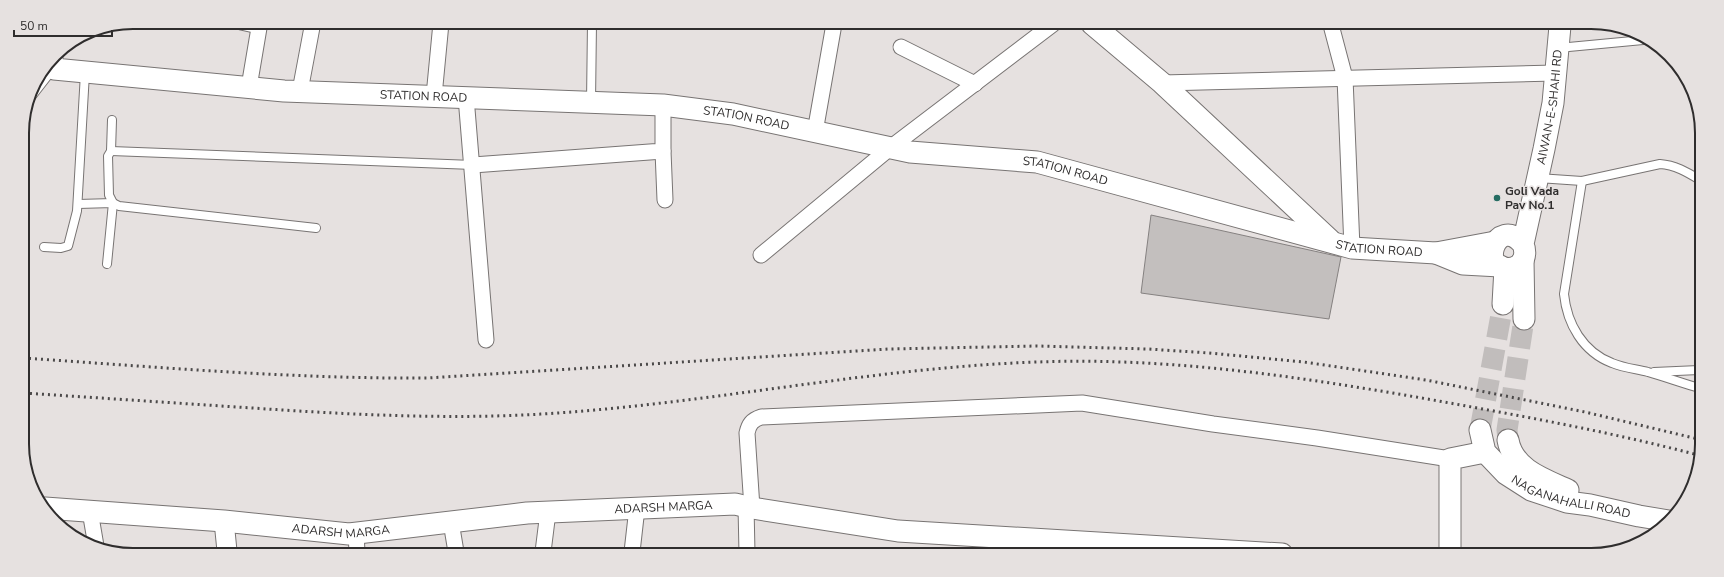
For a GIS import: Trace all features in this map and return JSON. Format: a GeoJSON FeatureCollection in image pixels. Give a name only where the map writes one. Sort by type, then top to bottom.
{"type":"FeatureCollection","features":[{"type":"Feature","properties":{"kind":"main road"},"geometry":{"type":"LineString","coordinates":[[1098,29],[1162,83],[1342,245]]}},
{"type":"Feature","properties":{"kind":"main road","name":"AIWAN-E-SHAHI RD"},"geometry":{"type":"LineString","coordinates":[[1524,319],[1523,252],[1553,103],[1560,29]]}},
{"type":"Feature","properties":{"kind":"main road","name":"STATION ROAD"},"geometry":{"type":"LineString","coordinates":[[55,64],[85,72],[300,91],[663,105],[733,114],[910,152],[1037,162],[1342,245],[1436,253]]}},
{"type":"Feature","properties":{"kind":"main road"},"geometry":{"type":"LineString","coordinates":[[1503,304],[1502,267],[1493,258],[1492,253],[1499,239],[1536,182]]}},
{"type":"Feature","properties":{"kind":"main road"},"geometry":{"type":"LineString","coordinates":[[1514,237],[1523,252],[1515,267],[1463,264],[1436,253],[1514,237]]}},
{"type":"Feature","properties":{"kind":"main road"},"geometry":{"type":"LineString","coordinates":[[1450,548],[1450,459],[1485,452],[1480,430]]}},
{"type":"Feature","properties":{"kind":"main road"},"geometry":{"type":"LineString","coordinates":[[1508,440],[1513,456],[1521,465],[1542,478],[1579,496],[1590,505]]}},
{"type":"Feature","properties":{"kind":"main road","name":"NAGANAHALLI ROAD"},"geometry":{"type":"LineString","coordinates":[[1485,452],[1506,474],[1531,490],[1556,500],[1590,505],[1662,520]]}},
{"type":"Feature","properties":{"kind":"main road","name":"ADARSH MARGA"},"geometry":{"type":"LineString","coordinates":[[51,509],[224,521],[348,534],[356,542],[451,522],[548,512],[736,504],[898,531],[1091,548]]}},
{"type":"Feature","properties":{"kind":"street"},"geometry":{"type":"LineString","coordinates":[[249,87],[258,29]]}},
{"type":"Feature","properties":{"kind":"street"},"geometry":{"type":"LineString","coordinates":[[300,91],[313,29]]}},
{"type":"Feature","properties":{"kind":"street"},"geometry":{"type":"LineString","coordinates":[[434,96],[440,29]]}},
{"type":"Feature","properties":{"kind":"street"},"geometry":{"type":"LineString","coordinates":[[815,132],[833,29]]}},
{"type":"Feature","properties":{"kind":"street"},"geometry":{"type":"LineString","coordinates":[[761,254],[890,148],[1046,29]]}},
{"type":"Feature","properties":{"kind":"street"},"geometry":{"type":"LineString","coordinates":[[1333,29],[1345,78],[1342,245]]}},
{"type":"Feature","properties":{"kind":"street"},"geometry":{"type":"LineString","coordinates":[[901,47],[975,84]]}},
{"type":"Feature","properties":{"kind":"street"},"geometry":{"type":"LineString","coordinates":[[1162,83],[1556,73]]}},
{"type":"Feature","properties":{"kind":"street"},"geometry":{"type":"LineString","coordinates":[[466,97],[473,165],[486,340]]}},
{"type":"Feature","properties":{"kind":"street"},"geometry":{"type":"LineString","coordinates":[[663,105],[665,200]]}},
{"type":"Feature","properties":{"kind":"street"},"geometry":{"type":"LineString","coordinates":[[473,165],[663,152]]}},
{"type":"Feature","properties":{"kind":"street"},"geometry":{"type":"LineString","coordinates":[[747,548],[749,507],[746,433],[748,426],[753,420],[761,417],[1082,403],[1450,459]]}},
{"type":"Feature","properties":{"kind":"street"},"geometry":{"type":"LineString","coordinates":[[632,548],[637,508]]}},
{"type":"Feature","properties":{"kind":"street"},"geometry":{"type":"LineString","coordinates":[[90,512],[95,541]]}},
{"type":"Feature","properties":{"kind":"street"},"geometry":{"type":"LineString","coordinates":[[544,548],[548,512]]}},
{"type":"Feature","properties":{"kind":"street"},"geometry":{"type":"LineString","coordinates":[[224,521],[227,548]]}},
{"type":"Feature","properties":{"kind":"street"},"geometry":{"type":"LineString","coordinates":[[451,522],[455,548]]}},
{"type":"Feature","properties":{"kind":"lane"},"geometry":{"type":"LineString","coordinates":[[591,102],[592,29]]}},
{"type":"Feature","properties":{"kind":"lane"},"geometry":{"type":"LineString","coordinates":[[1558,48],[1638,40]]}},
{"type":"Feature","properties":{"kind":"lane"},"geometry":{"type":"LineString","coordinates":[[44,247],[61,248],[68,246],[78,204],[85,72]]}},
{"type":"Feature","properties":{"kind":"lane"},"geometry":{"type":"LineString","coordinates":[[106,264],[113,203],[109,195],[108,156],[111,151],[112,120]]}},
{"type":"Feature","properties":{"kind":"lane"},"geometry":{"type":"LineString","coordinates":[[111,151],[473,165]]}},
{"type":"Feature","properties":{"kind":"lane"},"geometry":{"type":"LineString","coordinates":[[1536,182],[1582,181],[1660,164],[1669,164],[1695,177]]}},
{"type":"Feature","properties":{"kind":"lane"},"geometry":{"type":"LineString","coordinates":[[1582,181],[1564,294],[1570,321],[1580,340],[1590,351],[1602,359],[1614,364],[1647,372],[1695,387]]}},
{"type":"Feature","properties":{"kind":"lane"},"geometry":{"type":"LineString","coordinates":[[78,204],[113,203],[119,206],[316,228]]}},
{"type":"Feature","properties":{"kind":"lane"},"geometry":{"type":"LineString","coordinates":[[1647,372],[1695,370]]}},
{"type":"Feature","properties":{"kind":"building"},"geometry":{"type":"Polygon","coordinates":[[[1151,215],[1341,257],[1329,319],[1141,293],[1151,215]]]}},
{"type":"Feature","properties":{"kind":"tunnel"},"geometry":{"type":"LineString","coordinates":[[1480,430],[1503,304]]}},
{"type":"Feature","properties":{"kind":"tunnel"},"geometry":{"type":"LineString","coordinates":[[1508,440],[1507,430],[1524,319]]}},
{"type":"Feature","properties":{"kind":"railway"},"geometry":{"type":"LineString","coordinates":[[29,358],[175,369],[326,377],[427,378],[889,349],[1037,346],[1148,349],[1304,362],[1426,380],[1585,412],[1695,438]]}},
{"type":"Feature","properties":{"kind":"railway"},"geometry":{"type":"LineString","coordinates":[[29,393],[353,414],[421,416],[523,415],[587,411],[652,404],[908,372],[1037,362],[1087,361],[1236,370],[1335,384],[1466,406],[1566,425],[1694,454]]}},
{"type":"Feature","properties":{"kind":"place","name":"Goli Vada Pav No.1"},"geometry":{"type":"Point","coordinates":[1497,198]}}]}
